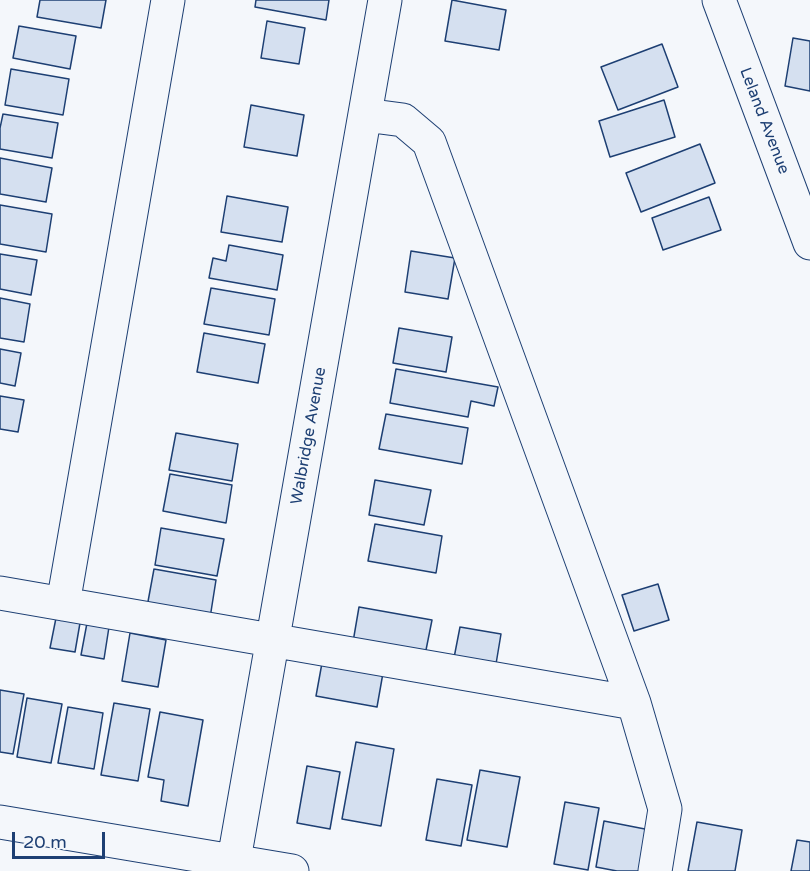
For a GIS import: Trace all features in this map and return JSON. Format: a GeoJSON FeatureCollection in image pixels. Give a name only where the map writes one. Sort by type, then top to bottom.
{"type":"FeatureCollection","features":[{"type":"Feature","properties":{"kind":"street"},"geometry":{"type":"LineString","coordinates":[[63,604],[168,0]]}},
{"type":"Feature","properties":{"kind":"street","name":"Walbridge Avenue"},"geometry":{"type":"LineString","coordinates":[[233,866],[385,0]]}},
{"type":"Feature","properties":{"kind":"street","name":"Leland Avenue"},"geometry":{"type":"LineString","coordinates":[[719,0],[810,243]]}},
{"type":"Feature","properties":{"kind":"street"},"geometry":{"type":"LineString","coordinates":[[365,115],[403,120],[429,142],[634,703],[665,809],[655,871]]}},
{"type":"Feature","properties":{"kind":"street"},"geometry":{"type":"LineString","coordinates":[[0,593],[634,703]]}},
{"type":"Feature","properties":{"kind":"street"},"geometry":{"type":"LineString","coordinates":[[0,822],[233,866],[292,871]]}},
{"type":"Feature","properties":{"kind":"building"},"geometry":{"type":"Polygon","coordinates":[[[40,0],[106,0],[101,28],[37,17],[40,0]]]}},
{"type":"Feature","properties":{"kind":"building"},"geometry":{"type":"Polygon","coordinates":[[[256,0],[329,0],[326,20],[255,7],[256,0]]]}},
{"type":"Feature","properties":{"kind":"building"},"geometry":{"type":"Polygon","coordinates":[[[452,0],[506,10],[499,50],[445,41],[452,0]]]}},
{"type":"Feature","properties":{"kind":"building"},"geometry":{"type":"Polygon","coordinates":[[[267,21],[305,28],[299,64],[261,58],[267,21]]]}},
{"type":"Feature","properties":{"kind":"building"},"geometry":{"type":"Polygon","coordinates":[[[19,26],[76,36],[70,69],[13,58],[19,26]]]}},
{"type":"Feature","properties":{"kind":"building"},"geometry":{"type":"Polygon","coordinates":[[[793,38],[810,41],[810,91],[785,86],[793,38]]]}},
{"type":"Feature","properties":{"kind":"building"},"geometry":{"type":"Polygon","coordinates":[[[662,44],[678,87],[618,110],[601,67],[662,44]]]}},
{"type":"Feature","properties":{"kind":"building"},"geometry":{"type":"Polygon","coordinates":[[[11,69],[69,79],[63,115],[5,105],[11,69]]]}},
{"type":"Feature","properties":{"kind":"building"},"geometry":{"type":"Polygon","coordinates":[[[664,100],[675,137],[610,157],[599,121],[664,100]]]}},
{"type":"Feature","properties":{"kind":"building"},"geometry":{"type":"Polygon","coordinates":[[[251,105],[304,115],[297,156],[244,147],[251,105]]]}},
{"type":"Feature","properties":{"kind":"building"},"geometry":{"type":"Polygon","coordinates":[[[3,114],[58,123],[52,158],[0,149],[3,114]]]}},
{"type":"Feature","properties":{"kind":"building"},"geometry":{"type":"Polygon","coordinates":[[[700,144],[715,183],[641,212],[626,173],[700,144]]]}},
{"type":"Feature","properties":{"kind":"building"},"geometry":{"type":"Polygon","coordinates":[[[0,158],[52,168],[46,202],[0,194],[0,158]]]}},
{"type":"Feature","properties":{"kind":"building"},"geometry":{"type":"Polygon","coordinates":[[[227,196],[288,207],[282,242],[221,232],[227,196]]]}},
{"type":"Feature","properties":{"kind":"building"},"geometry":{"type":"Polygon","coordinates":[[[709,197],[721,230],[663,250],[652,218],[709,197]]]}},
{"type":"Feature","properties":{"kind":"building"},"geometry":{"type":"Polygon","coordinates":[[[0,205],[52,214],[46,252],[0,244],[0,205]]]}},
{"type":"Feature","properties":{"kind":"building"},"geometry":{"type":"Polygon","coordinates":[[[229,245],[283,255],[277,290],[209,278],[213,258],[226,261],[229,245]]]}},
{"type":"Feature","properties":{"kind":"building"},"geometry":{"type":"Polygon","coordinates":[[[411,251],[455,258],[448,299],[405,292],[411,251]]]}},
{"type":"Feature","properties":{"kind":"building"},"geometry":{"type":"Polygon","coordinates":[[[0,254],[37,260],[31,295],[0,289],[0,254]]]}},
{"type":"Feature","properties":{"kind":"building"},"geometry":{"type":"Polygon","coordinates":[[[211,288],[275,299],[269,335],[204,324],[211,288]]]}},
{"type":"Feature","properties":{"kind":"building"},"geometry":{"type":"Polygon","coordinates":[[[0,298],[30,304],[24,342],[0,338],[0,298]]]}},
{"type":"Feature","properties":{"kind":"building"},"geometry":{"type":"Polygon","coordinates":[[[399,328],[452,337],[446,372],[393,363],[399,328]]]}},
{"type":"Feature","properties":{"kind":"building"},"geometry":{"type":"Polygon","coordinates":[[[204,333],[265,344],[258,383],[197,372],[204,333]]]}},
{"type":"Feature","properties":{"kind":"building"},"geometry":{"type":"Polygon","coordinates":[[[0,349],[21,353],[15,386],[0,383],[0,349]]]}},
{"type":"Feature","properties":{"kind":"building"},"geometry":{"type":"Polygon","coordinates":[[[396,369],[498,387],[494,406],[471,401],[468,417],[390,403],[396,369]]]}},
{"type":"Feature","properties":{"kind":"building"},"geometry":{"type":"Polygon","coordinates":[[[0,396],[24,400],[18,432],[0,429],[0,396]]]}},
{"type":"Feature","properties":{"kind":"building"},"geometry":{"type":"Polygon","coordinates":[[[386,414],[468,428],[462,464],[379,449],[386,414]]]}},
{"type":"Feature","properties":{"kind":"building"},"geometry":{"type":"Polygon","coordinates":[[[176,433],[238,444],[232,481],[169,470],[176,433]]]}},
{"type":"Feature","properties":{"kind":"building"},"geometry":{"type":"Polygon","coordinates":[[[170,474],[232,485],[226,523],[163,511],[170,474]]]}},
{"type":"Feature","properties":{"kind":"building"},"geometry":{"type":"Polygon","coordinates":[[[375,480],[431,490],[424,525],[369,515],[375,480]]]}},
{"type":"Feature","properties":{"kind":"building"},"geometry":{"type":"Polygon","coordinates":[[[375,524],[442,536],[436,573],[368,561],[375,524]]]}},
{"type":"Feature","properties":{"kind":"building"},"geometry":{"type":"Polygon","coordinates":[[[161,528],[224,539],[217,576],[155,565],[161,528]]]}},
{"type":"Feature","properties":{"kind":"building"},"geometry":{"type":"Polygon","coordinates":[[[154,569],[216,580],[210,618],[147,607],[154,569]]]}},
{"type":"Feature","properties":{"kind":"building"},"geometry":{"type":"Polygon","coordinates":[[[658,584],[669,620],[634,631],[622,595],[658,584]]]}},
{"type":"Feature","properties":{"kind":"building"},"geometry":{"type":"Polygon","coordinates":[[[359,607],[432,620],[425,655],[353,642],[359,607]]]}},
{"type":"Feature","properties":{"kind":"building"},"geometry":{"type":"Polygon","coordinates":[[[56,618],[80,623],[75,652],[50,648],[56,618]]]}},
{"type":"Feature","properties":{"kind":"building"},"geometry":{"type":"Polygon","coordinates":[[[87,623],[109,627],[104,659],[81,655],[87,623]]]}},
{"type":"Feature","properties":{"kind":"building"},"geometry":{"type":"Polygon","coordinates":[[[460,627],[501,634],[495,670],[453,663],[460,627]]]}},
{"type":"Feature","properties":{"kind":"building"},"geometry":{"type":"Polygon","coordinates":[[[130,633],[166,640],[158,687],[122,681],[130,633]]]}},
{"type":"Feature","properties":{"kind":"building"},"geometry":{"type":"Polygon","coordinates":[[[322,663],[383,673],[377,707],[316,696],[322,663]]]}},
{"type":"Feature","properties":{"kind":"building"},"geometry":{"type":"Polygon","coordinates":[[[0,690],[24,694],[13,754],[0,752],[0,690]]]}},
{"type":"Feature","properties":{"kind":"building"},"geometry":{"type":"Polygon","coordinates":[[[27,698],[62,704],[51,763],[17,757],[27,698]]]}},
{"type":"Feature","properties":{"kind":"building"},"geometry":{"type":"Polygon","coordinates":[[[114,703],[150,709],[138,781],[101,775],[114,703]]]}},
{"type":"Feature","properties":{"kind":"building"},"geometry":{"type":"Polygon","coordinates":[[[68,707],[103,713],[94,769],[58,763],[68,707]]]}},
{"type":"Feature","properties":{"kind":"building"},"geometry":{"type":"Polygon","coordinates":[[[160,712],[203,720],[188,806],[161,801],[164,780],[148,777],[160,712]]]}},
{"type":"Feature","properties":{"kind":"building"},"geometry":{"type":"Polygon","coordinates":[[[356,742],[394,749],[381,826],[342,819],[356,742]]]}},
{"type":"Feature","properties":{"kind":"building"},"geometry":{"type":"Polygon","coordinates":[[[307,766],[340,772],[330,829],[297,823],[307,766]]]}},
{"type":"Feature","properties":{"kind":"building"},"geometry":{"type":"Polygon","coordinates":[[[480,770],[520,777],[507,847],[467,840],[480,770]]]}},
{"type":"Feature","properties":{"kind":"building"},"geometry":{"type":"Polygon","coordinates":[[[437,779],[472,785],[461,846],[426,840],[437,779]]]}},
{"type":"Feature","properties":{"kind":"building"},"geometry":{"type":"Polygon","coordinates":[[[565,802],[599,808],[588,870],[554,864],[565,802]]]}},
{"type":"Feature","properties":{"kind":"building"},"geometry":{"type":"Polygon","coordinates":[[[604,821],[650,830],[642,871],[617,871],[596,867],[604,821]]]}},
{"type":"Feature","properties":{"kind":"building"},"geometry":{"type":"Polygon","coordinates":[[[697,822],[742,830],[735,871],[688,871],[697,822]]]}},
{"type":"Feature","properties":{"kind":"building"},"geometry":{"type":"Polygon","coordinates":[[[797,840],[810,842],[810,871],[791,871],[797,840]]]}}]}
